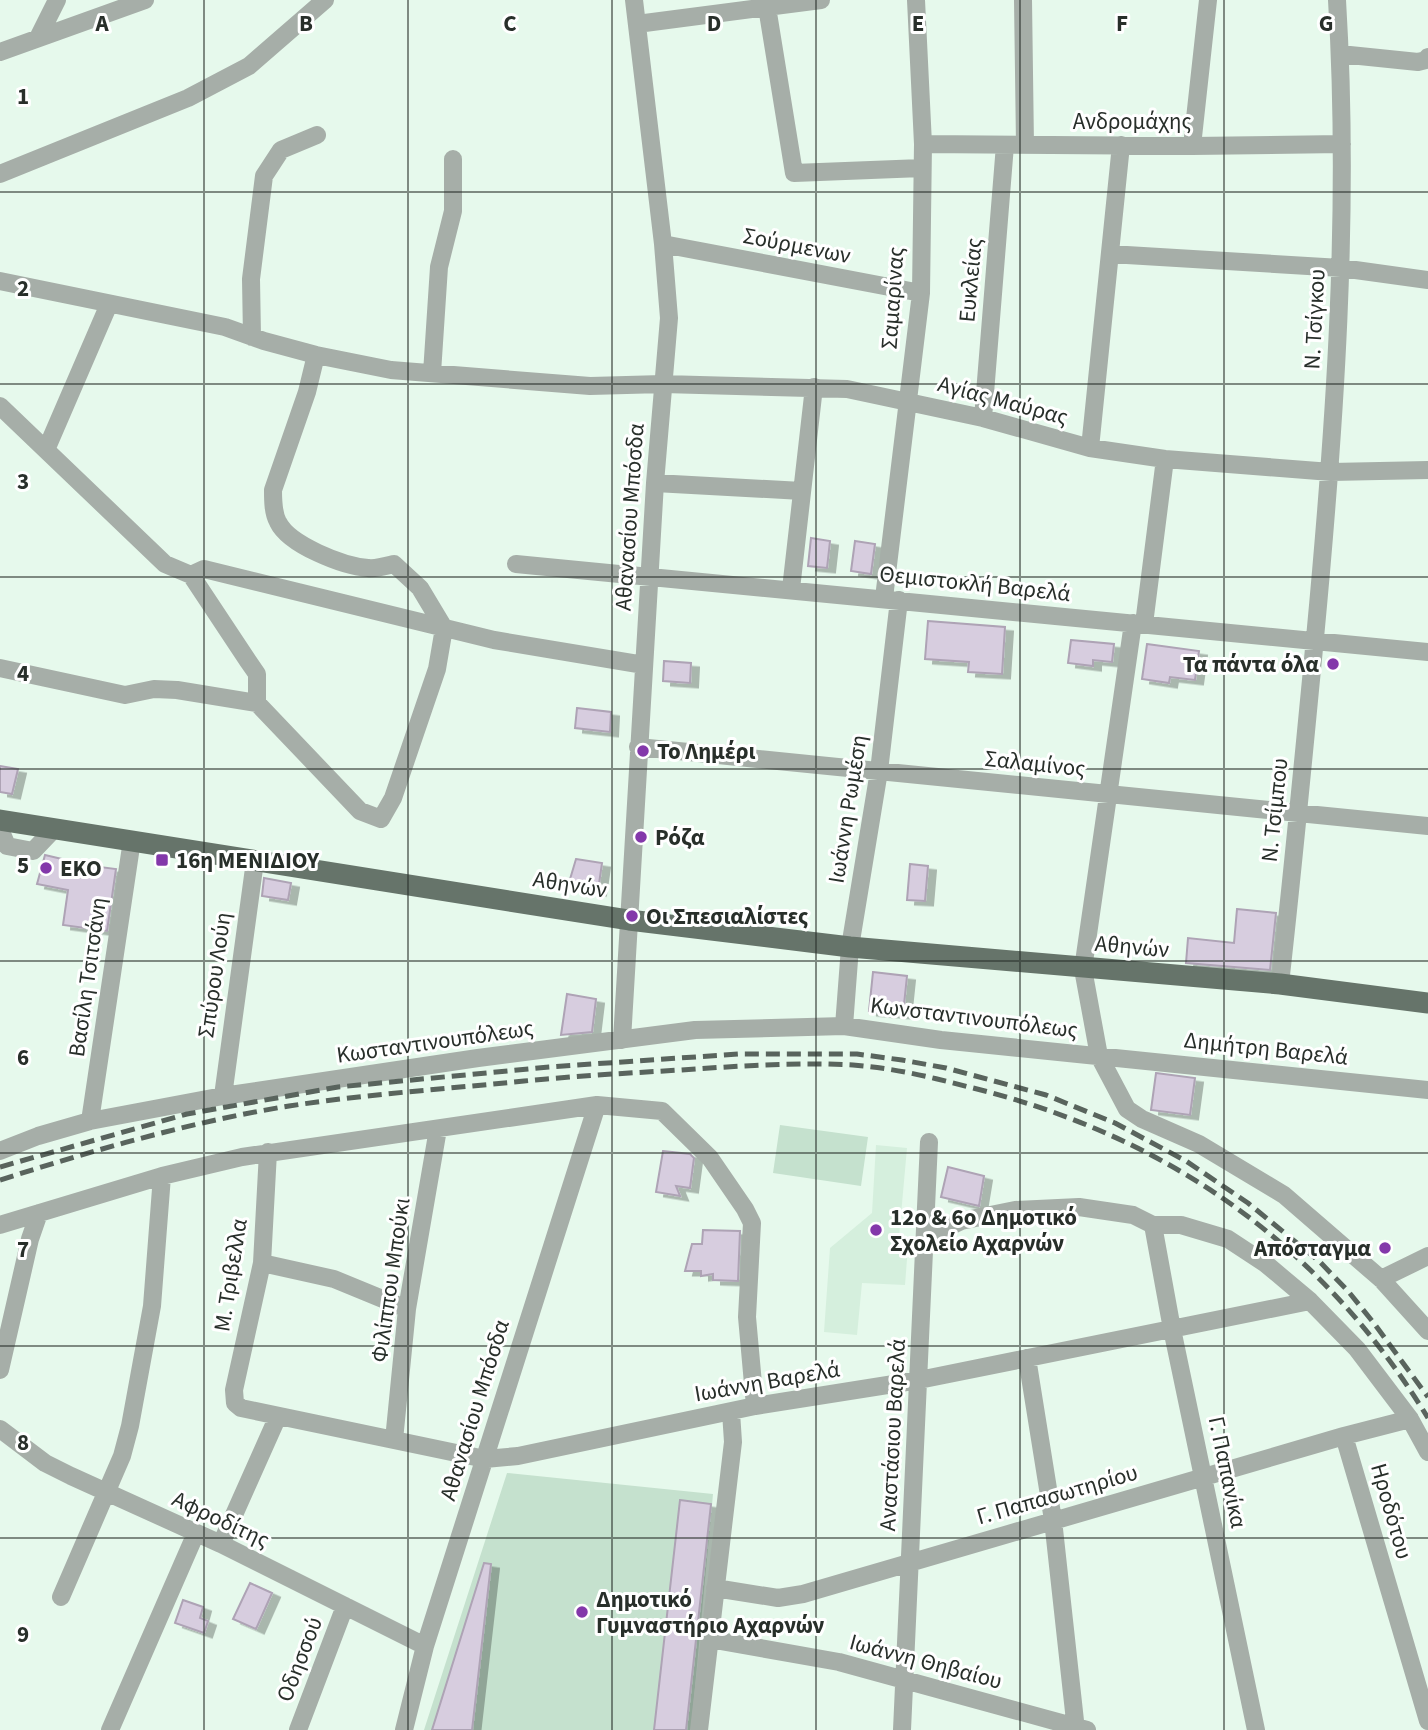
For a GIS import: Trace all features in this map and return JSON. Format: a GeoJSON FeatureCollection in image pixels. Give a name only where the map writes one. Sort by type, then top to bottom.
{"type":"FeatureCollection","features":[{"type":"Feature","properties":{"kind":"main road","name":"Αθηνών"},"geometry":{"type":"LineString","coordinates":[[0,820],[629,920],[850,947],[1280,984],[1428,1003]]}},
{"type":"Feature","properties":{"kind":"street"},"geometry":{"type":"LineString","coordinates":[[38,38],[57,0]]}},
{"type":"Feature","properties":{"kind":"street"},"geometry":{"type":"LineString","coordinates":[[0,52],[145,0]]}},
{"type":"Feature","properties":{"kind":"street"},"geometry":{"type":"LineString","coordinates":[[0,174],[188,98],[249,66],[325,0]]}},
{"type":"Feature","properties":{"kind":"street","name":"Αθανασίου Μπόσδα"},"geometry":{"type":"LineString","coordinates":[[622,1040],[654,483],[668,318],[663,244],[634,0]]}},
{"type":"Feature","properties":{"kind":"street"},"geometry":{"type":"LineString","coordinates":[[637,24],[821,0]]}},
{"type":"Feature","properties":{"kind":"street","name":"Σαμαρίνας"},"geometry":{"type":"LineString","coordinates":[[892,599],[907,400],[921,293],[923,144],[916,0]]}},
{"type":"Feature","properties":{"kind":"street"},"geometry":{"type":"LineString","coordinates":[[1023,0],[1025,145]]}},
{"type":"Feature","properties":{"kind":"street"},"geometry":{"type":"LineString","coordinates":[[1192,146],[1208,0]]}},
{"type":"Feature","properties":{"kind":"street","name":"Ν. Τσίγκου"},"geometry":{"type":"LineString","coordinates":[[1314,640],[1331,472],[1341,268],[1342,144],[1336,0]]}},
{"type":"Feature","properties":{"kind":"street"},"geometry":{"type":"LineString","coordinates":[[767,7],[794,173],[922,168]]}},
{"type":"Feature","properties":{"kind":"street"},"geometry":{"type":"LineString","coordinates":[[1340,54],[1418,62],[1428,57]]}},
{"type":"Feature","properties":{"kind":"street"},"geometry":{"type":"LineString","coordinates":[[252,337],[251,279],[264,176],[281,150],[317,135]]}},
{"type":"Feature","properties":{"kind":"street","name":"Ανδρομάχης"},"geometry":{"type":"LineString","coordinates":[[923,144],[1342,144]]}},
{"type":"Feature","properties":{"kind":"street","name":"Ευκλείας"},"geometry":{"type":"LineString","coordinates":[[984,418],[1005,145]]}},
{"type":"Feature","properties":{"kind":"street"},"geometry":{"type":"LineString","coordinates":[[1090,448],[1121,145]]}},
{"type":"Feature","properties":{"kind":"street"},"geometry":{"type":"LineString","coordinates":[[432,373],[439,267],[453,211],[453,159]]}},
{"type":"Feature","properties":{"kind":"street","name":"Σούρμενων"},"geometry":{"type":"LineString","coordinates":[[663,244],[921,293]]}},
{"type":"Feature","properties":{"kind":"street"},"geometry":{"type":"LineString","coordinates":[[1110,254],[1341,268],[1428,280]]}},
{"type":"Feature","properties":{"kind":"street","name":"Αγίας Μαύρας"},"geometry":{"type":"LineString","coordinates":[[0,281],[225,327],[316,355],[391,370],[590,386],[663,384],[847,389],[984,418],[1090,448],[1165,459],[1331,472],[1428,470]]}},
{"type":"Feature","properties":{"kind":"street"},"geometry":{"type":"LineString","coordinates":[[46,450],[109,304]]}},
{"type":"Feature","properties":{"kind":"street"},"geometry":{"type":"LineString","coordinates":[[0,668],[125,695],[154,690],[177,690],[257,703],[360,811],[381,819],[393,798],[437,669],[444,628],[420,588],[394,564],[368,569],[328,557],[302,546],[278,524],[273,490],[307,393],[316,355]]}},
{"type":"Feature","properties":{"kind":"street"},"geometry":{"type":"LineString","coordinates":[[791,589],[814,387]]}},
{"type":"Feature","properties":{"kind":"street"},"geometry":{"type":"LineString","coordinates":[[0,406],[165,564],[191,575],[257,674],[257,703]]}},
{"type":"Feature","properties":{"kind":"street","name":"Κωνσταντινουπόλεως"},"geometry":{"type":"LineString","coordinates":[[1165,459],[1108,796],[1083,969],[1098,1056],[1128,1109],[1142,1119],[1199,1144],[1284,1195],[1381,1279],[1428,1331]]}},
{"type":"Feature","properties":{"kind":"street"},"geometry":{"type":"LineString","coordinates":[[654,483],[802,491]]}},
{"type":"Feature","properties":{"kind":"street","name":"Θεμιστοκλή Βαρελά"},"geometry":{"type":"LineString","coordinates":[[516,564],[1428,652]]}},
{"type":"Feature","properties":{"kind":"street"},"geometry":{"type":"LineString","coordinates":[[191,575],[204,569],[494,640],[644,665]]}},
{"type":"Feature","properties":{"kind":"street","name":"Ιωάννη Ρωμέση"},"geometry":{"type":"LineString","coordinates":[[844,1027],[850,947],[879,771],[892,599]]}},
{"type":"Feature","properties":{"kind":"street","name":"N. Τσίμπου"},"geometry":{"type":"LineString","coordinates":[[1280,984],[1314,640]]}},
{"type":"Feature","properties":{"kind":"street","name":"Σαλαμίνος"},"geometry":{"type":"LineString","coordinates":[[638,747],[1108,796],[1428,825]]}},
{"type":"Feature","properties":{"kind":"street"},"geometry":{"type":"LineString","coordinates":[[0,829],[7,846],[33,850],[54,830]]}},
{"type":"Feature","properties":{"kind":"street","name":"Βασίλη Τσιτσάνη"},"geometry":{"type":"LineString","coordinates":[[90,1121],[132,840]]}},
{"type":"Feature","properties":{"kind":"street","name":"Σπύρου Λούη"},"geometry":{"type":"LineString","coordinates":[[223,1096],[255,861]]}},
{"type":"Feature","properties":{"kind":"street","name":"Κωνσταντινουπόλεως"},"geometry":{"type":"LineString","coordinates":[[844,1027],[1098,1056]]}},
{"type":"Feature","properties":{"kind":"street","name":"Κωσταντινουπόλεως"},"geometry":{"type":"LineString","coordinates":[[0,1152],[38,1136],[90,1121],[223,1096],[695,1030],[844,1027]]}},
{"type":"Feature","properties":{"kind":"street","name":"Δημήτρη Βαρελά"},"geometry":{"type":"LineString","coordinates":[[1098,1056],[1428,1090]]}},
{"type":"Feature","properties":{"kind":"street"},"geometry":{"type":"LineString","coordinates":[[0,1225],[162,1176],[268,1152],[597,1105],[662,1111],[710,1158],[752,1223],[747,1317],[755,1406]]}},
{"type":"Feature","properties":{"kind":"street","name":"Αθανασίου Μπόσδα"},"geometry":{"type":"LineString","coordinates":[[404,1730],[425,1646],[597,1105]]}},
{"type":"Feature","properties":{"kind":"street","name":"Φιλίππου Μπούκι"},"geometry":{"type":"LineString","coordinates":[[394,1440],[407,1309],[438,1129]]}},
{"type":"Feature","properties":{"kind":"street","name":"Αναστάσιου Βαρελά"},"geometry":{"type":"LineString","coordinates":[[902,1730],[929,1142]]}},
{"type":"Feature","properties":{"kind":"street","name":"Μ. Τριβελλα"},"geometry":{"type":"LineString","coordinates":[[236,1403],[234,1390],[262,1263],[268,1152]]}},
{"type":"Feature","properties":{"kind":"street"},"geometry":{"type":"LineString","coordinates":[[61,1597],[122,1456],[152,1307],[162,1176]]}},
{"type":"Feature","properties":{"kind":"street"},"geometry":{"type":"LineString","coordinates":[[925,1238],[961,1222],[1015,1210],[1079,1208],[1133,1215],[1153,1225],[1181,1224],[1228,1239],[1266,1264],[1310,1301],[1357,1349],[1410,1419],[1428,1452]]}},
{"type":"Feature","properties":{"kind":"street"},"geometry":{"type":"LineString","coordinates":[[0,1370],[30,1240],[39,1213]]}},
{"type":"Feature","properties":{"kind":"street","name":"Γ. Παπανίκα"},"geometry":{"type":"LineString","coordinates":[[1153,1225],[1172,1329],[1256,1730]]}},
{"type":"Feature","properties":{"kind":"street"},"geometry":{"type":"LineString","coordinates":[[1381,1279],[1428,1256]]}},
{"type":"Feature","properties":{"kind":"street"},"geometry":{"type":"LineString","coordinates":[[262,1263],[334,1279],[407,1309]]}},
{"type":"Feature","properties":{"kind":"street","name":"Ιωάννη Βαρελά"},"geometry":{"type":"LineString","coordinates":[[236,1403],[241,1408],[485,1459],[518,1456],[755,1406],[919,1380],[1310,1301]]}},
{"type":"Feature","properties":{"kind":"street"},"geometry":{"type":"LineString","coordinates":[[1027,1358],[1054,1520],[1080,1729]]}},
{"type":"Feature","properties":{"kind":"street"},"geometry":{"type":"LineString","coordinates":[[699,1730],[733,1442],[731,1412]]}},
{"type":"Feature","properties":{"kind":"street"},"geometry":{"type":"LineString","coordinates":[[221,1544],[278,1416]]}},
{"type":"Feature","properties":{"kind":"street","name":"Γ. Παπασωτηρίου"},"geometry":{"type":"LineString","coordinates":[[715,1588],[778,1598],[803,1594],[1410,1419]]}},
{"type":"Feature","properties":{"kind":"street","name":"Αφροδίτης"},"geometry":{"type":"LineString","coordinates":[[0,1429],[45,1462],[221,1544],[425,1646]]}},
{"type":"Feature","properties":{"kind":"street","name":"Ηροδότου"},"geometry":{"type":"LineString","coordinates":[[1344,1436],[1428,1721]]}},
{"type":"Feature","properties":{"kind":"street"},"geometry":{"type":"LineString","coordinates":[[110,1730],[196,1534]]}},
{"type":"Feature","properties":{"kind":"street","name":"Οδησσού"},"geometry":{"type":"LineString","coordinates":[[298,1730],[345,1606]]}},
{"type":"Feature","properties":{"kind":"street","name":"Ιωάννη Θηβαίου"},"geometry":{"type":"LineString","coordinates":[[709,1639],[826,1659],[1080,1729]]}},
{"type":"Feature","properties":{"kind":"shaded area"},"geometry":{"type":"Polygon","coordinates":[[[780,1125],[868,1137],[861,1186],[773,1173],[780,1125]]]}},
{"type":"Feature","properties":{"kind":"shaded area","name":"12ο & 6ο Δημοτικό Σχολείο Αχαρνών"},"geometry":{"type":"Polygon","coordinates":[[[876,1145],[907,1148],[898,1248],[908,1246],[905,1285],[862,1283],[857,1335],[824,1332],[830,1248],[872,1213],[876,1145]]]}},
{"type":"Feature","properties":{"kind":"shaded area","name":"Δημοτικό Γυμναστήριο Αχαρνών"},"geometry":{"type":"Polygon","coordinates":[[[507,1473],[713,1494],[691,1730],[424,1730],[507,1473]]]}},
{"type":"Feature","properties":{"kind":"building"},"geometry":{"type":"Polygon","coordinates":[[[811,538],[830,541],[827,568],[808,566],[811,538]]]}},
{"type":"Feature","properties":{"kind":"building"},"geometry":{"type":"Polygon","coordinates":[[[855,541],[875,544],[871,574],[851,571],[855,541]]]}},
{"type":"Feature","properties":{"kind":"building"},"geometry":{"type":"Polygon","coordinates":[[[928,621],[1005,627],[1002,674],[968,672],[969,662],[925,659],[928,621]]]}},
{"type":"Feature","properties":{"kind":"building"},"geometry":{"type":"Polygon","coordinates":[[[1071,640],[1114,644],[1112,662],[1093,660],[1093,666],[1068,663],[1071,640]]]}},
{"type":"Feature","properties":{"kind":"building"},"geometry":{"type":"Polygon","coordinates":[[[1147,644],[1199,651],[1195,680],[1170,677],[1169,683],[1142,679],[1147,644]]]}},
{"type":"Feature","properties":{"kind":"building"},"geometry":{"type":"Polygon","coordinates":[[[664,661],[691,663],[690,683],[663,681],[664,661]]]}},
{"type":"Feature","properties":{"kind":"building"},"geometry":{"type":"Polygon","coordinates":[[[577,708],[611,712],[610,732],[575,728],[577,708]]]}},
{"type":"Feature","properties":{"kind":"building"},"geometry":{"type":"Polygon","coordinates":[[[0,766],[18,769],[12,794],[0,792],[0,766]]]}},
{"type":"Feature","properties":{"kind":"building"},"geometry":{"type":"Polygon","coordinates":[[[45,855],[62,859],[61,862],[116,869],[107,931],[63,925],[68,890],[37,884],[45,855]]]}},
{"type":"Feature","properties":{"kind":"building"},"geometry":{"type":"Polygon","coordinates":[[[576,859],[602,863],[598,891],[568,886],[576,859]]]}},
{"type":"Feature","properties":{"kind":"building"},"geometry":{"type":"Polygon","coordinates":[[[910,864],[928,866],[925,901],[907,900],[910,864]]]}},
{"type":"Feature","properties":{"kind":"building"},"geometry":{"type":"Polygon","coordinates":[[[264,878],[291,883],[288,900],[262,896],[264,878]]]}},
{"type":"Feature","properties":{"kind":"building"},"geometry":{"type":"Polygon","coordinates":[[[1237,909],[1276,913],[1270,970],[1186,963],[1188,938],[1234,943],[1237,909]]]}},
{"type":"Feature","properties":{"kind":"building"},"geometry":{"type":"Polygon","coordinates":[[[873,972],[907,976],[903,1014],[869,1011],[873,972]]]}},
{"type":"Feature","properties":{"kind":"building"},"geometry":{"type":"Polygon","coordinates":[[[567,994],[596,999],[592,1032],[561,1035],[567,994]]]}},
{"type":"Feature","properties":{"kind":"building"},"geometry":{"type":"Polygon","coordinates":[[[1156,1073],[1195,1078],[1190,1115],[1151,1110],[1156,1073]]]}},
{"type":"Feature","properties":{"kind":"building"},"geometry":{"type":"Polygon","coordinates":[[[663,1151],[690,1154],[694,1158],[690,1188],[676,1186],[680,1196],[656,1192],[663,1151]]]}},
{"type":"Feature","properties":{"kind":"building"},"geometry":{"type":"Polygon","coordinates":[[[948,1167],[984,1176],[979,1206],[941,1197],[948,1167]]]}},
{"type":"Feature","properties":{"kind":"building"},"geometry":{"type":"Polygon","coordinates":[[[703,1230],[740,1231],[738,1281],[713,1280],[713,1274],[701,1276],[701,1271],[685,1271],[692,1244],[702,1244],[703,1230]]]}},
{"type":"Feature","properties":{"kind":"building"},"geometry":{"type":"Polygon","coordinates":[[[680,1500],[711,1504],[686,1730],[654,1730],[680,1500]]]}},
{"type":"Feature","properties":{"kind":"building"},"geometry":{"type":"Polygon","coordinates":[[[484,1563],[491,1564],[472,1730],[432,1730],[484,1563]]]}},
{"type":"Feature","properties":{"kind":"building"},"geometry":{"type":"Polygon","coordinates":[[[250,1583],[272,1593],[256,1629],[233,1619],[250,1583]]]}},
{"type":"Feature","properties":{"kind":"building"},"geometry":{"type":"Polygon","coordinates":[[[183,1600],[203,1607],[200,1618],[208,1621],[204,1633],[175,1623],[183,1600]]]}},
{"type":"Feature","properties":{"kind":"railway"},"geometry":{"type":"LineString","coordinates":[[0,1167],[187,1114],[338,1087],[549,1067],[738,1054],[857,1054],[902,1060],[946,1068],[1046,1095],[1115,1123],[1186,1161],[1248,1203],[1319,1261],[1373,1322],[1428,1397]]}},
{"type":"Feature","properties":{"kind":"railway"},"geometry":{"type":"LineString","coordinates":[[0,1180],[179,1129],[289,1106],[348,1098],[563,1078],[745,1066],[868,1066],[955,1083],[1041,1108],[1109,1134],[1173,1167],[1233,1205],[1288,1249],[1339,1300],[1386,1356],[1428,1418]]}},
{"type":"Feature","properties":{"kind":"place","name":"Τα πάντα όλα"},"geometry":{"type":"Point","coordinates":[1333,664]}},
{"type":"Feature","properties":{"kind":"place","name":"Το Λημέρι"},"geometry":{"type":"Point","coordinates":[643,751]}},
{"type":"Feature","properties":{"kind":"place","name":"Ρόζα"},"geometry":{"type":"Point","coordinates":[641,837]}},
{"type":"Feature","properties":{"kind":"place","name":"16η ΜΕΝΙΔΙΟΥ"},"geometry":{"type":"Point","coordinates":[162,860]}},
{"type":"Feature","properties":{"kind":"place","name":"EKO"},"geometry":{"type":"Point","coordinates":[46,868]}},
{"type":"Feature","properties":{"kind":"place","name":"Οι Σπεσιαλίστες"},"geometry":{"type":"Point","coordinates":[632,916]}},
{"type":"Feature","properties":{"kind":"place","name":"12ο & 6ο Δημοτικό Σχολείο Αχαρνών"},"geometry":{"type":"Point","coordinates":[876,1230]}},
{"type":"Feature","properties":{"kind":"place","name":"Απόσταγμα"},"geometry":{"type":"Point","coordinates":[1385,1248]}},
{"type":"Feature","properties":{"kind":"place","name":"Δημοτικό Γυμναστήριο Αχαρνών"},"geometry":{"type":"Point","coordinates":[582,1612]}}]}
